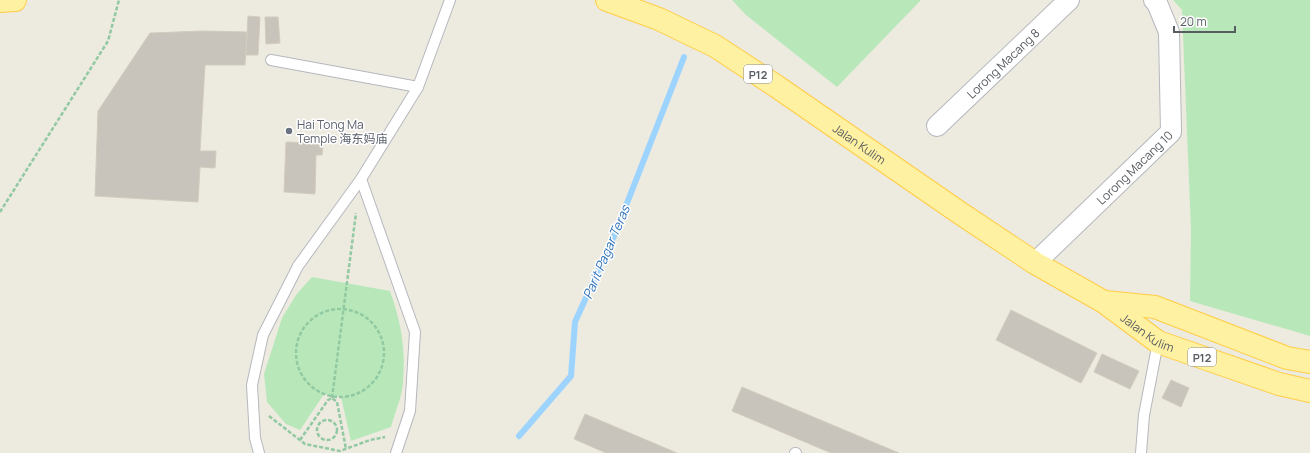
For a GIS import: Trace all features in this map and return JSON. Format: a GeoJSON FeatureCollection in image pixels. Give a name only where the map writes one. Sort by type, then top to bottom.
{"type":"FeatureCollection","features":[{"type":"Feature","properties":{"kind":"main road"},"geometry":{"type":"LineString","coordinates":[[0,1],[15,0]]}},
{"type":"Feature","properties":{"kind":"main road","name":"Jalan Kulim"},"geometry":{"type":"LineString","coordinates":[[607,0],[659,19],[715,46],[776,86],[897,171],[1035,263],[1104,302],[1158,342],[1279,384],[1310,392]]}},
{"type":"Feature","properties":{"kind":"main road","name":"Jalan Kulim"},"geometry":{"type":"LineString","coordinates":[[1104,302],[1155,307],[1287,358],[1310,362]]}},
{"type":"Feature","properties":{"kind":"street","name":"Lorong Macang 8"},"geometry":{"type":"LineString","coordinates":[[937,126],[1069,0]]}},
{"type":"Feature","properties":{"kind":"street","name":"Lorong Macang 10"},"geometry":{"type":"LineString","coordinates":[[1035,263],[1171,132],[1169,32],[1157,3],[1154,0]]}},
{"type":"Feature","properties":{"kind":"lane"},"geometry":{"type":"LineString","coordinates":[[259,453],[254,438],[252,385],[263,335],[298,266],[361,179],[418,87],[450,0]]}},
{"type":"Feature","properties":{"kind":"lane"},"geometry":{"type":"LineString","coordinates":[[272,60],[418,87]]}},
{"type":"Feature","properties":{"kind":"lane"},"geometry":{"type":"LineString","coordinates":[[361,179],[415,332],[410,411],[396,453]]}},
{"type":"Feature","properties":{"kind":"lane"},"geometry":{"type":"LineString","coordinates":[[1141,453],[1144,415],[1158,342]]}},
{"type":"Feature","properties":{"kind":"path"},"geometry":{"type":"LineString","coordinates":[[0,212],[108,41],[119,0]]}},
{"type":"Feature","properties":{"kind":"path"},"geometry":{"type":"LineString","coordinates":[[332,398],[361,179]]}},
{"type":"Feature","properties":{"kind":"path"},"geometry":{"type":"LineString","coordinates":[[300,440],[328,400],[332,398],[345,398],[359,394],[371,386],[380,374],[384,360],[384,346],[379,332],[370,320],[358,312],[344,308],[330,309],[318,314],[308,322],[300,333],[296,346],[296,360],[300,372],[308,383],[318,392],[332,398],[337,402],[346,449]]}},
{"type":"Feature","properties":{"kind":"path"},"geometry":{"type":"LineString","coordinates":[[252,402],[305,444],[340,451],[370,440],[403,433]]}},
{"type":"Feature","properties":{"kind":"path"},"geometry":{"type":"LineString","coordinates":[[310,426],[328,420],[343,432]]}},
{"type":"Feature","properties":{"kind":"path"},"geometry":{"type":"LineString","coordinates":[[319,423],[317,426],[317,432],[318,435],[324,439],[330,439],[335,435],[336,426]]}},
{"type":"Feature","properties":{"kind":"green space"},"geometry":{"type":"Polygon","coordinates":[[[732,0],[921,0],[837,87],[746,15],[732,0]]]}},
{"type":"Feature","properties":{"kind":"green space"},"geometry":{"type":"Polygon","coordinates":[[[1173,0],[1310,0],[1310,336],[1190,301],[1191,230],[1182,10],[1173,0]]]}},
{"type":"Feature","properties":{"kind":"green space"},"geometry":{"type":"Polygon","coordinates":[[[312,277],[390,291],[400,325],[404,358],[400,399],[391,427],[351,441],[341,397],[324,394],[300,430],[286,424],[267,402],[264,374],[282,318],[296,295],[312,277]]]}},
{"type":"Feature","properties":{"kind":"building"},"geometry":{"type":"Polygon","coordinates":[[[248,16],[260,17],[258,55],[246,55],[248,16]]]}},
{"type":"Feature","properties":{"kind":"building"},"geometry":{"type":"Polygon","coordinates":[[[265,17],[278,17],[280,43],[266,44],[265,17]]]}},
{"type":"Feature","properties":{"kind":"building"},"geometry":{"type":"Polygon","coordinates":[[[203,31],[247,32],[245,65],[205,65],[200,151],[216,151],[215,168],[200,167],[198,202],[95,196],[98,111],[150,33],[203,31]]]}},
{"type":"Feature","properties":{"kind":"building"},"geometry":{"type":"Polygon","coordinates":[[[310,138],[317,138],[317,144],[323,144],[322,155],[316,155],[315,194],[284,192],[286,142],[310,143],[310,138]]]}},
{"type":"Feature","properties":{"kind":"building"},"geometry":{"type":"Polygon","coordinates":[[[1011,310],[1097,353],[1081,383],[996,340],[1011,310]]]}},
{"type":"Feature","properties":{"kind":"building"},"geometry":{"type":"Polygon","coordinates":[[[1102,354],[1139,371],[1130,389],[1094,372],[1102,354]]]}},
{"type":"Feature","properties":{"kind":"building"},"geometry":{"type":"Polygon","coordinates":[[[1171,380],[1189,388],[1181,407],[1162,398],[1171,380]]]}},
{"type":"Feature","properties":{"kind":"building"},"geometry":{"type":"Polygon","coordinates":[[[742,387],[899,453],[831,453],[732,411],[742,387]]]}},
{"type":"Feature","properties":{"kind":"building"},"geometry":{"type":"Polygon","coordinates":[[[585,414],[677,453],[606,453],[574,439],[585,414]]]}},
{"type":"Feature","properties":{"kind":"waterway","name":"Parit Pagar Teras"},"geometry":{"type":"LineString","coordinates":[[519,436],[571,376],[575,322],[615,234],[684,57]]}},
{"type":"Feature","properties":{"kind":"place","name":"Hai Tong Ma Temple 海东妈庙"},"geometry":{"type":"Point","coordinates":[289,131]}}]}
